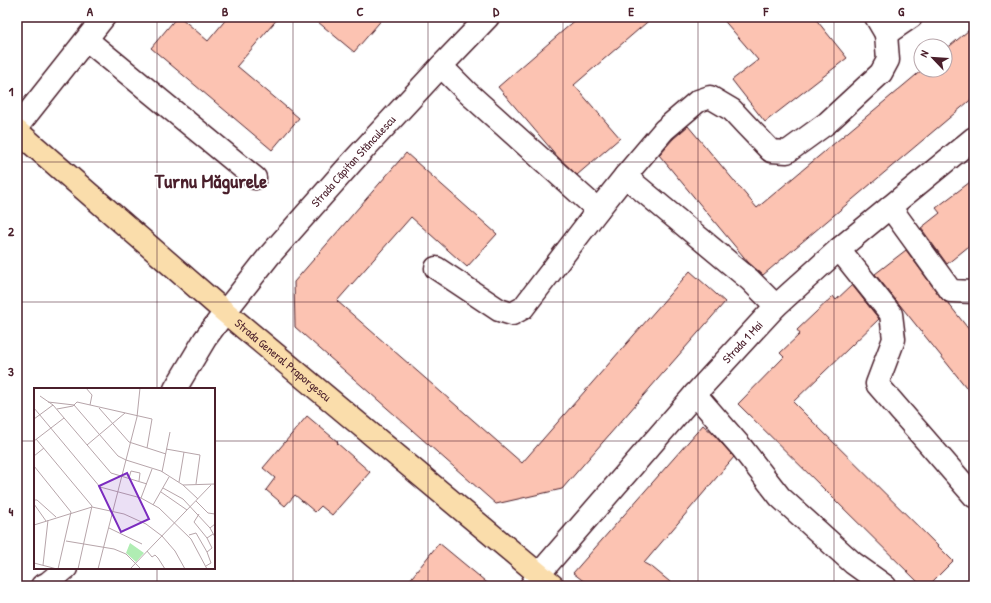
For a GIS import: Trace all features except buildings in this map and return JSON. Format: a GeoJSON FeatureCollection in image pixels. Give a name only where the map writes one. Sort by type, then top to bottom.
{"type":"FeatureCollection","features":[{"type":"Feature","properties":{"kind":"main road","name":"Strada General Praporgescu"},"geometry":{"type":"LineString","coordinates":[[17,131],[225,312],[541,582]]}},
{"type":"Feature","properties":{"kind":"street"},"geometry":{"type":"LineString","coordinates":[[17,127],[104,17]]}},
{"type":"Feature","properties":{"kind":"street","name":"Strada Căpitan Stănculescu"},"geometry":{"type":"LineString","coordinates":[[176,388],[205,339],[269,256],[440,66],[488,17]]}},
{"type":"Feature","properties":{"kind":"street"},"geometry":{"type":"LineString","coordinates":[[436,268],[499,310],[512,314],[523,308],[598,210],[664,130],[698,101],[710,97],[732,110],[771,151],[787,152],[827,123],[881,73],[888,60],[881,25],[910,17]]}},
{"type":"Feature","properties":{"kind":"street"},"geometry":{"type":"LineString","coordinates":[[86,40],[255,178]]}},
{"type":"Feature","properties":{"kind":"street"},"geometry":{"type":"LineString","coordinates":[[440,66],[598,210]]}},
{"type":"Feature","properties":{"kind":"street","name":"Strada 1 Mai"},"geometry":{"type":"LineString","coordinates":[[541,582],[695,394],[776,306],[839,249],[974,138]]}},
{"type":"Feature","properties":{"kind":"street"},"geometry":{"type":"LineString","coordinates":[[625,176],[750,280],[776,306]]}},
{"type":"Feature","properties":{"kind":"street"},"geometry":{"type":"LineString","coordinates":[[890,207],[951,290],[974,292]]}},
{"type":"Feature","properties":{"kind":"street"},"geometry":{"type":"LineString","coordinates":[[839,249],[891,314],[894,339],[877,384],[974,496]]}},
{"type":"Feature","properties":{"kind":"street"},"geometry":{"type":"LineString","coordinates":[[695,394],[742,448],[780,497],[853,564],[885,586]]}},
{"type":"Feature","properties":{"kind":"street"},"geometry":{"type":"LineString","coordinates":[[42,586],[65,569]]}},
{"type":"Feature","properties":{"kind":"district","name":"Turnu Măgurele"},"geometry":{"type":"Point","coordinates":[211,181]}}]}
